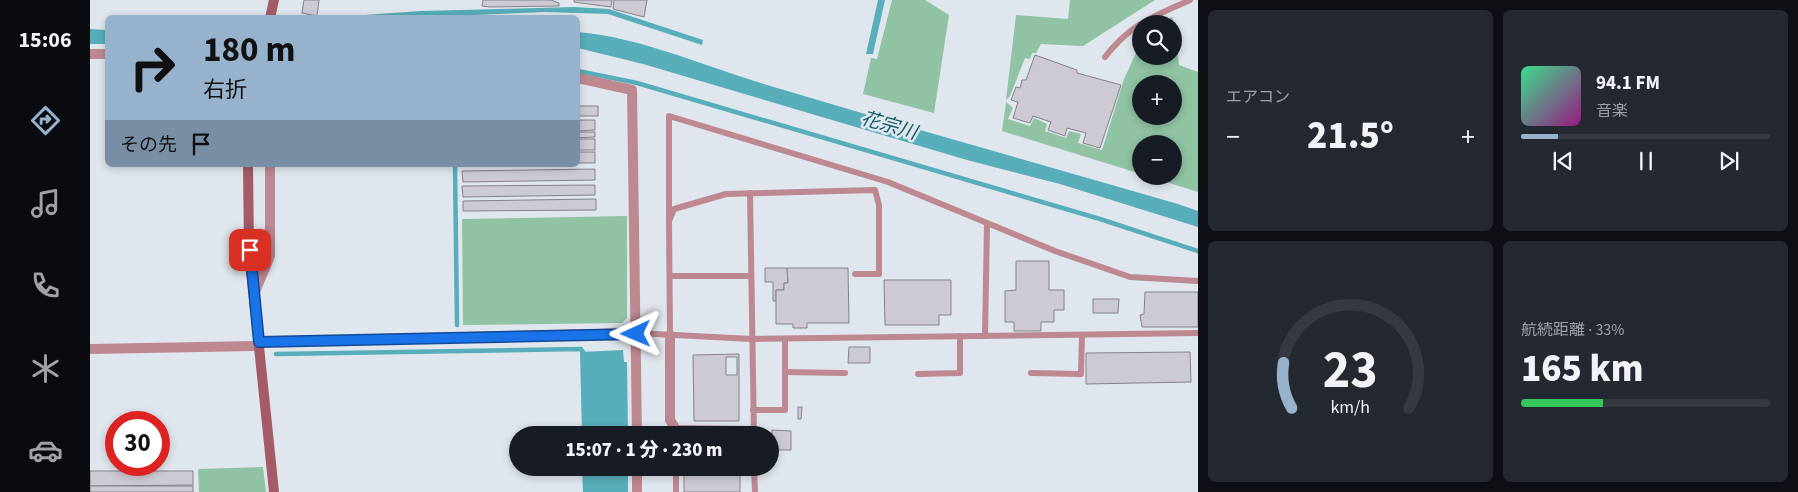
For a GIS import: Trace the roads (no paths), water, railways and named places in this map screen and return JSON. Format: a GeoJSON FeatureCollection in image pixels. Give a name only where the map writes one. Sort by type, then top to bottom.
{"type":"FeatureCollection","features":[{"type":"Feature","properties":{"kind":"street"},"geometry":{"type":"LineString","coordinates":[[271,15],[274,0]]}},
{"type":"Feature","properties":{"kind":"street"},"geometry":{"type":"LineString","coordinates":[[90,54],[105,54]]}},
{"type":"Feature","properties":{"kind":"street"},"geometry":{"type":"LineString","coordinates":[[580,78],[632,90],[637,426]]}},
{"type":"Feature","properties":{"kind":"street"},"geometry":{"type":"LineString","coordinates":[[248,167],[250,250],[274,492]]}},
{"type":"Feature","properties":{"kind":"street"},"geometry":{"type":"LineString","coordinates":[[254,294],[270,256],[270,167]]}},
{"type":"Feature","properties":{"kind":"street"},"geometry":{"type":"LineString","coordinates":[[90,349],[636,334]]}},
{"type":"Feature","properties":{"kind":"street"},"geometry":{"type":"LineString","coordinates":[[670,335],[670,420],[673,426]]}},
{"type":"Feature","properties":{"kind":"street"},"geometry":{"type":"LineString","coordinates":[[637,476],[637,492]]}},
{"type":"Feature","properties":{"kind":"lane"},"geometry":{"type":"LineString","coordinates":[[1105,57],[1116,43],[1142,21],[1190,0]]}},
{"type":"Feature","properties":{"kind":"lane"},"geometry":{"type":"LineString","coordinates":[[670,335],[669,116],[888,182],[987,224],[1130,277],[1198,281]]}},
{"type":"Feature","properties":{"kind":"lane"},"geometry":{"type":"LineString","coordinates":[[669,221],[674,209],[726,194],[875,190],[879,205],[879,274],[855,274]]}},
{"type":"Feature","properties":{"kind":"lane"},"geometry":{"type":"LineString","coordinates":[[750,192],[754,426]]}},
{"type":"Feature","properties":{"kind":"lane"},"geometry":{"type":"LineString","coordinates":[[985,336],[987,224]]}},
{"type":"Feature","properties":{"kind":"lane"},"geometry":{"type":"LineString","coordinates":[[670,276],[751,276]]}},
{"type":"Feature","properties":{"kind":"lane"},"geometry":{"type":"LineString","coordinates":[[636,334],[752,339],[1198,333]]}},
{"type":"Feature","properties":{"kind":"lane"},"geometry":{"type":"LineString","coordinates":[[1031,373],[1081,374],[1082,335]]}},
{"type":"Feature","properties":{"kind":"lane"},"geometry":{"type":"LineString","coordinates":[[918,374],[960,373],[960,336]]}},
{"type":"Feature","properties":{"kind":"lane"},"geometry":{"type":"LineString","coordinates":[[753,410],[785,410],[785,338]]}},
{"type":"Feature","properties":{"kind":"lane"},"geometry":{"type":"LineString","coordinates":[[785,372],[845,372]]}},
{"type":"Feature","properties":{"kind":"lane"},"geometry":{"type":"LineString","coordinates":[[676,476],[676,492]]}},
{"type":"Feature","properties":{"kind":"lane"},"geometry":{"type":"LineString","coordinates":[[754,476],[755,492]]}},
{"type":"Feature","properties":{"kind":"water"},"geometry":{"type":"Polygon","coordinates":[[[878,0],[885,0],[873,54],[866,54],[878,0]]]}},
{"type":"Feature","properties":{"kind":"water"},"geometry":{"type":"Polygon","coordinates":[[[574,7],[609,9],[703,40],[702,45],[608,14],[545,12],[474,15],[364,15],[421,11],[574,7]]]}},
{"type":"Feature","properties":{"kind":"water"},"geometry":{"type":"Polygon","coordinates":[[[90,29],[105,30],[105,44],[90,44],[90,29]]]}},
{"type":"Feature","properties":{"kind":"water","name":"花宗川"},"geometry":{"type":"Polygon","coordinates":[[[580,32],[649,46],[744,78],[1178,204],[1198,211],[1198,227],[1060,184],[967,160],[643,64],[580,48],[580,32]]]}},
{"type":"Feature","properties":{"kind":"water"},"geometry":{"type":"Polygon","coordinates":[[[623,350],[624,362],[627,362],[628,426],[582,426],[580,352],[623,350]]]}},
{"type":"Feature","properties":{"kind":"water"},"geometry":{"type":"Polygon","coordinates":[[[582,476],[628,476],[628,492],[583,492],[582,476]]]}},
{"type":"Feature","properties":{"kind":"waterway"},"geometry":{"type":"LineString","coordinates":[[580,71],[637,83],[1100,219],[1198,251]]}},
{"type":"Feature","properties":{"kind":"waterway"},"geometry":{"type":"LineString","coordinates":[[455,167],[457,325]]}},
{"type":"Feature","properties":{"kind":"waterway"},"geometry":{"type":"LineString","coordinates":[[276,354],[581,349],[583,352]]}}]}
